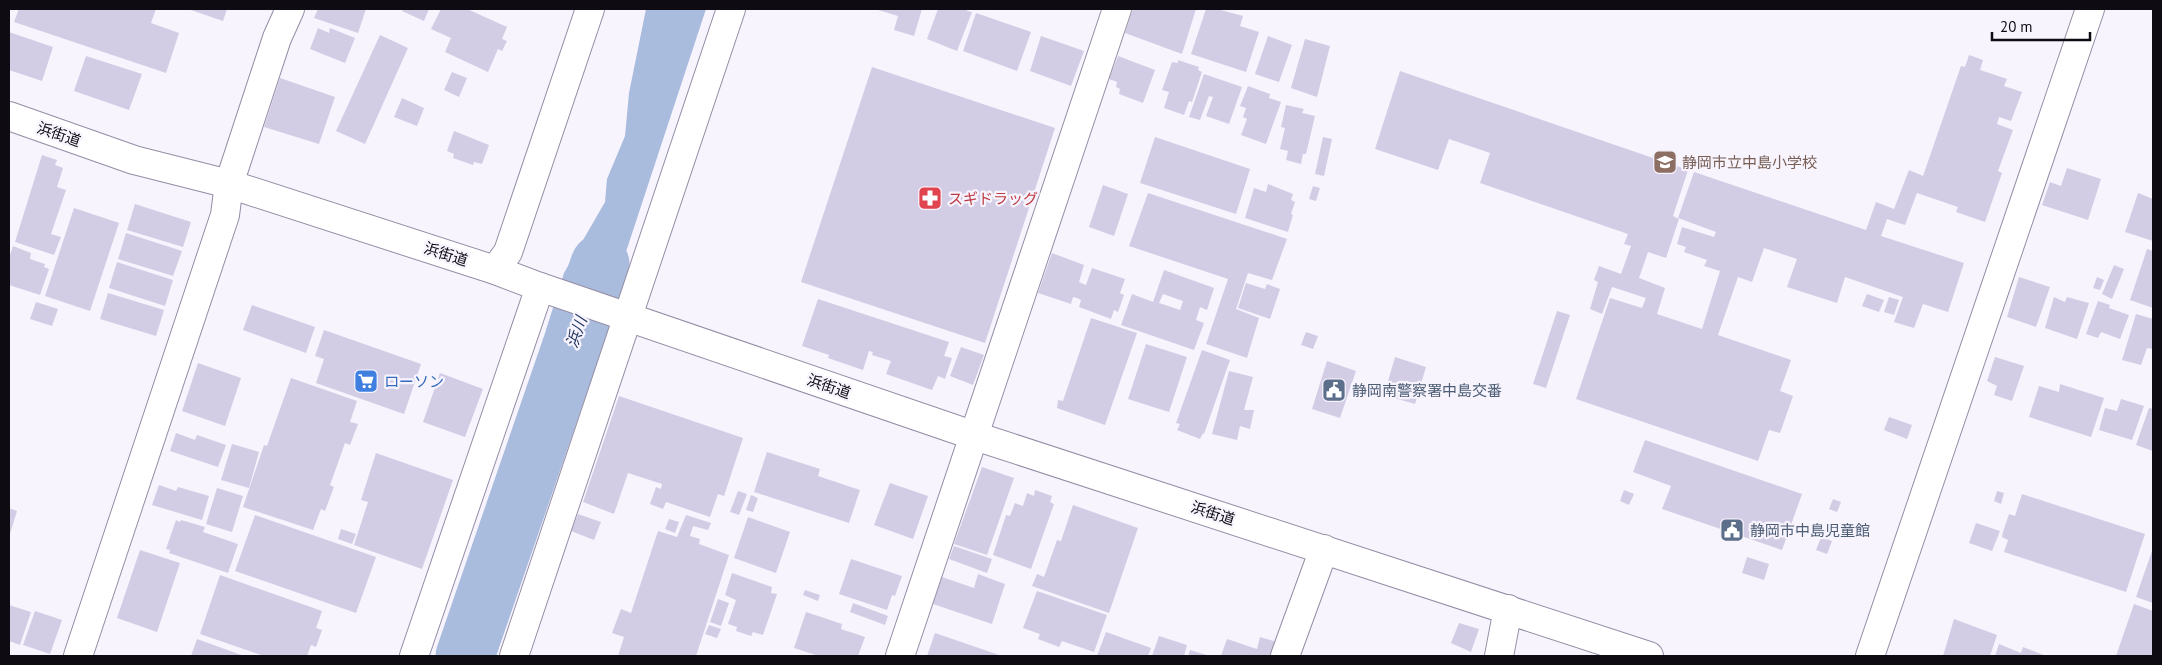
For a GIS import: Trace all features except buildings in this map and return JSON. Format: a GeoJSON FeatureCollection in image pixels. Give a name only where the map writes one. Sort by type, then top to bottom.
{"type":"FeatureCollection","features":[{"type":"Feature","properties":{"kind":"street"},"geometry":{"type":"LineString","coordinates":[[78,656],[225,215],[229,184],[276,38],[290,9]]}},
{"type":"Feature","properties":{"kind":"street"},"geometry":{"type":"LineString","coordinates":[[495,270],[508,252],[590,9]]}},
{"type":"Feature","properties":{"kind":"street"},"geometry":{"type":"LineString","coordinates":[[514,656],[622,315],[731,9]]}},
{"type":"Feature","properties":{"kind":"street"},"geometry":{"type":"LineString","coordinates":[[900,656],[1117,9]]}},
{"type":"Feature","properties":{"kind":"street"},"geometry":{"type":"LineString","coordinates":[[1870,656],[2090,9]]}},
{"type":"Feature","properties":{"kind":"street","name":"浜街道"},"geometry":{"type":"LineString","coordinates":[[9,116],[134,160],[229,184],[495,270],[545,289],[975,436],[1324,548],[1649,656]]}},
{"type":"Feature","properties":{"kind":"street"},"geometry":{"type":"LineString","coordinates":[[414,656],[545,289]]}},
{"type":"Feature","properties":{"kind":"street"},"geometry":{"type":"LineString","coordinates":[[1285,656],[1324,548]]}},
{"type":"Feature","properties":{"kind":"street"},"geometry":{"type":"LineString","coordinates":[[1499,656],[1508,609]]}},
{"type":"Feature","properties":{"kind":"water"},"geometry":{"type":"Polygon","coordinates":[[[646,9],[706,9],[620,270],[621,290],[593,347],[546,330],[564,273],[605,202],[607,179],[625,136],[629,93],[646,9]]]}},
{"type":"Feature","properties":{"kind":"waterway","name":"浜川"},"geometry":{"type":"LineString","coordinates":[[465,656],[600,264]]}},
{"type":"Feature","properties":{"kind":"place","name":"静岡市立中島小学校"},"geometry":{"type":"Point","coordinates":[1665,162]}},
{"type":"Feature","properties":{"kind":"place","name":"スギドラッグ"},"geometry":{"type":"Point","coordinates":[930,198]}},
{"type":"Feature","properties":{"kind":"place","name":"ローソン"},"geometry":{"type":"Point","coordinates":[366,381]}},
{"type":"Feature","properties":{"kind":"place","name":"静岡南警察署中島交番"},"geometry":{"type":"Point","coordinates":[1334,390]}},
{"type":"Feature","properties":{"kind":"place","name":"静岡市中島児童館"},"geometry":{"type":"Point","coordinates":[1732,530]}}]}
